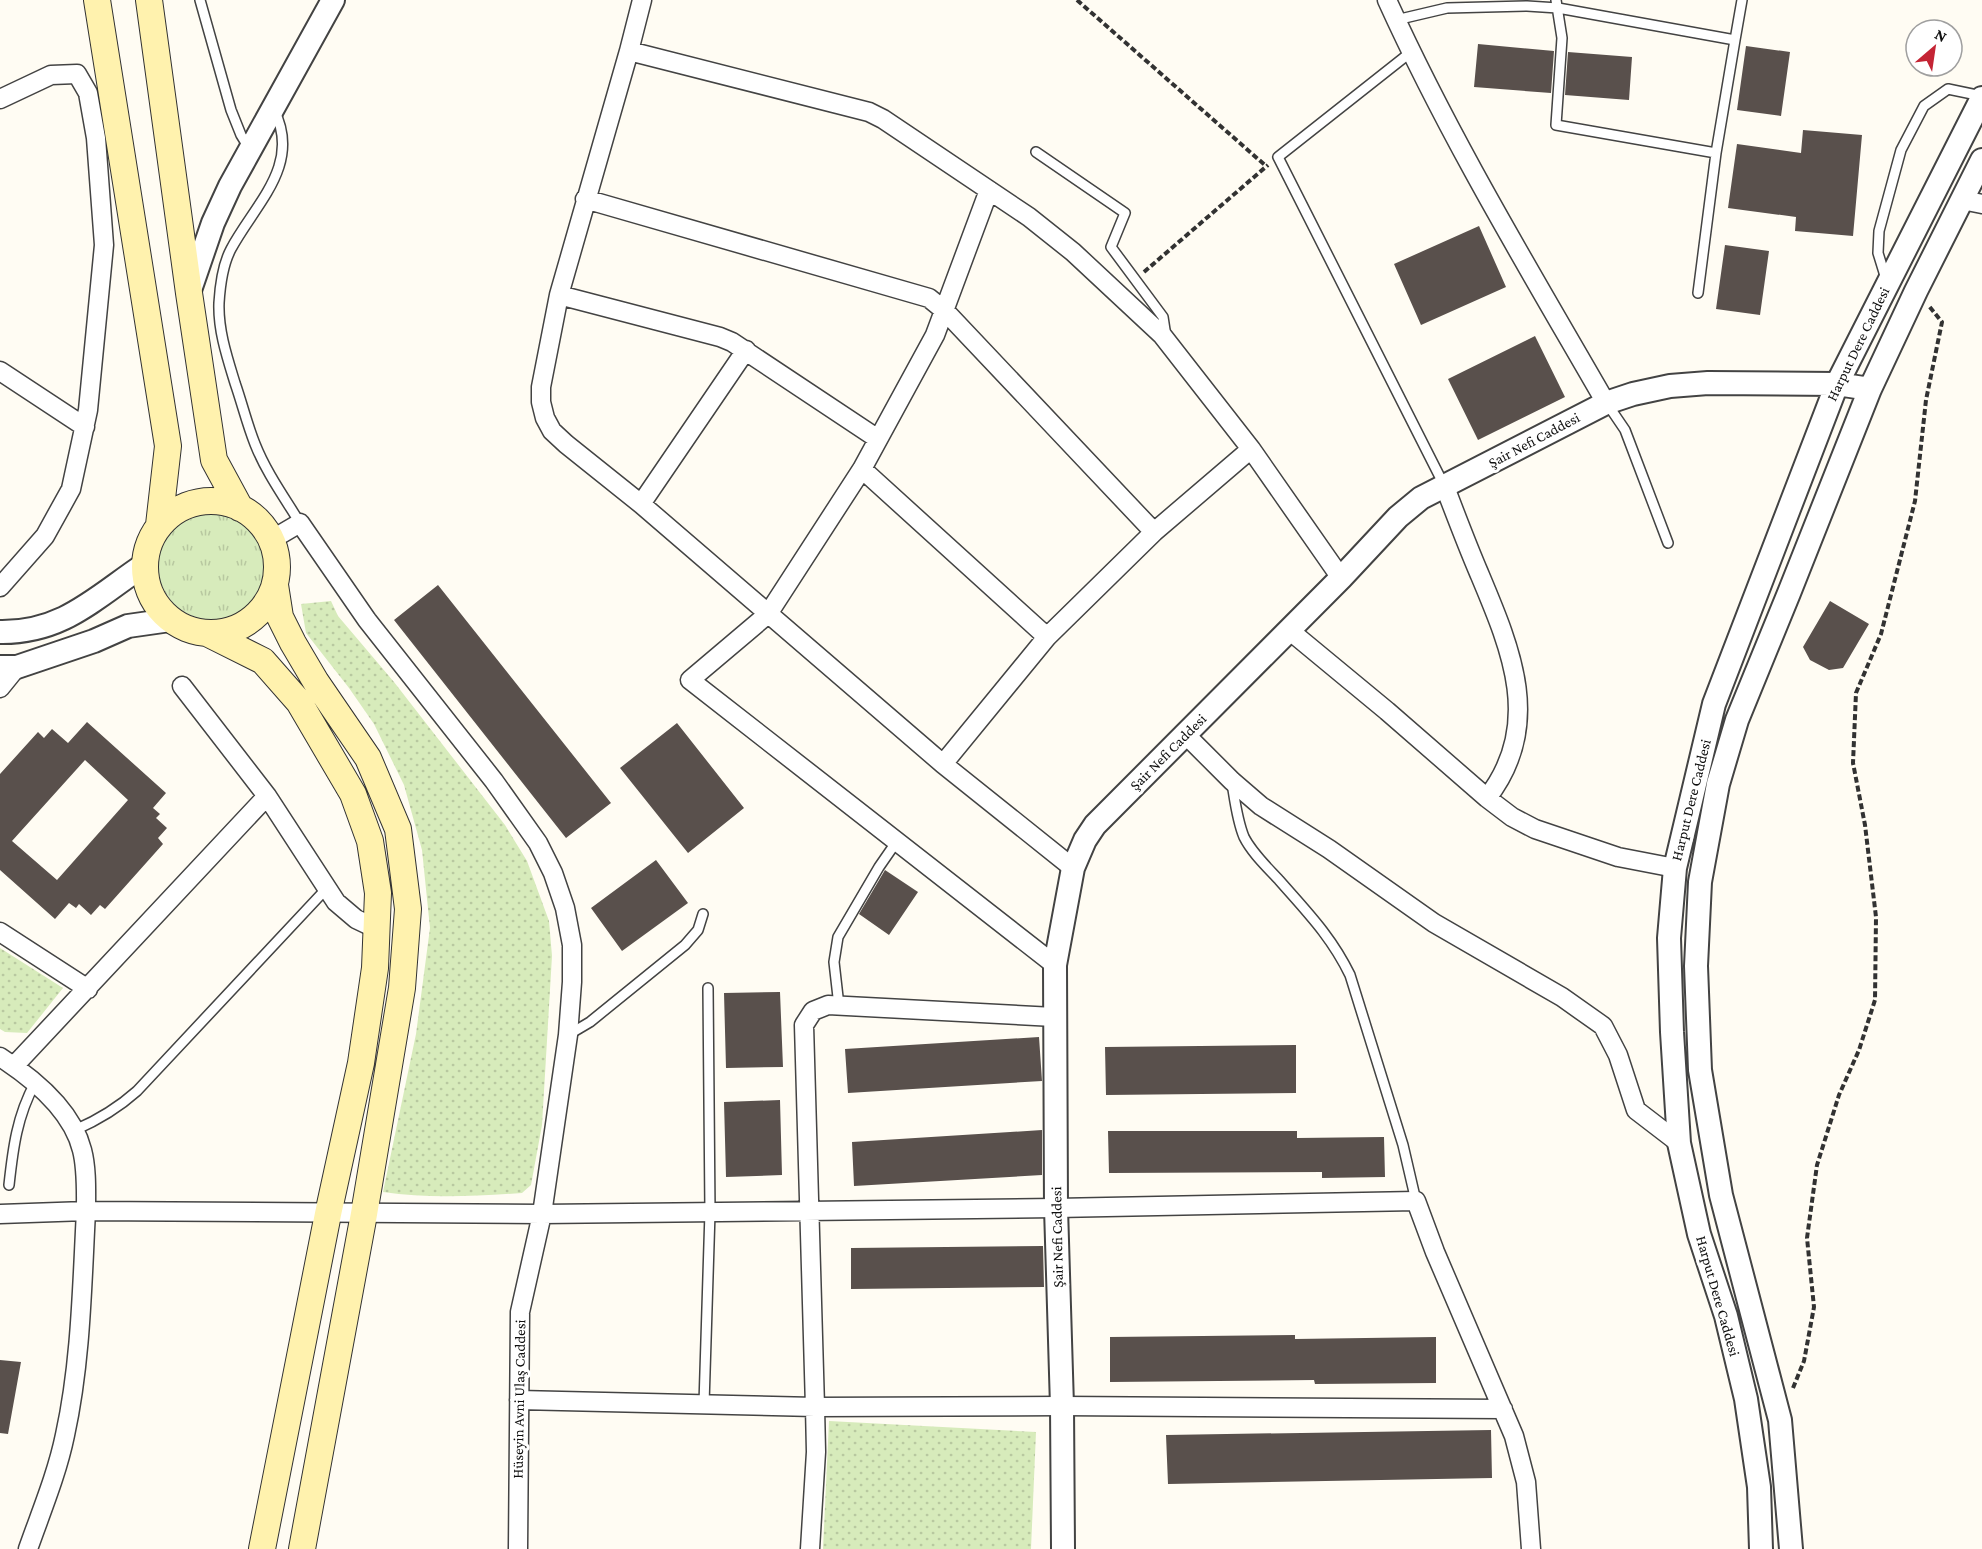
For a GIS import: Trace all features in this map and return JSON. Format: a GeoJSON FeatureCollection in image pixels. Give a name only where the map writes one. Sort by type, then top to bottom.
{"type":"FeatureCollection","features":[{"type":"Feature","properties":{"kind":"main road"},"geometry":{"type":"LineString","coordinates":[[97,0],[168,446],[159,525]]}},
{"type":"Feature","properties":{"kind":"main road"},"geometry":{"type":"LineString","coordinates":[[149,0],[189,293],[206,325],[214,460],[240,508]]}},
{"type":"Feature","properties":{"kind":"main road"},"geometry":{"type":"LineString","coordinates":[[262,1549],[328,1214],[361,1063],[375,968],[378,893],[370,841],[353,794],[298,702],[263,661],[209,634],[189,630],[170,620],[156,604],[147,586],[144,565],[148,544],[159,525],[174,512],[195,503],[218,502],[240,508],[258,522],[271,540],[277,562],[275,585],[280,617],[316,682],[368,758],[398,829],[408,909],[402,988],[364,1214],[302,1549]]}},
{"type":"Feature","properties":{"kind":"main road"},"geometry":{"type":"LineString","coordinates":[[209,634],[230,631],[249,622],[265,606],[275,585]]}},
{"type":"Feature","properties":{"kind":"street"},"geometry":{"type":"LineString","coordinates":[[189,293],[213,223],[230,186],[333,0]]}},
{"type":"Feature","properties":{"kind":"street"},"geometry":{"type":"LineString","coordinates":[[642,0],[559,295],[541,387],[541,402],[545,418],[552,431],[566,444],[641,504],[943,764],[1073,868]]}},
{"type":"Feature","properties":{"kind":"street"},"geometry":{"type":"LineString","coordinates":[[1387,0],[1411,52],[1500,220],[1606,403]]}},
{"type":"Feature","properties":{"kind":"street"},"geometry":{"type":"LineString","coordinates":[[629,51],[869,112],[883,119],[1029,217],[1073,252],[1162,335],[1251,448],[1341,578]]}},
{"type":"Feature","properties":{"kind":"street"},"geometry":{"type":"LineString","coordinates":[[0,99],[51,75],[77,74],[88,93],[96,138],[104,245],[88,410],[71,489],[45,536],[0,587]]}},
{"type":"Feature","properties":{"kind":"street","name":"Harput Dere Caddesi"},"geometry":{"type":"LineString","coordinates":[[1761,1549],[1759,1487],[1746,1399],[1726,1316],[1700,1234],[1679,1143],[1669,938],[1675,868],[1714,704],[1837,384],[1982,97]]}},
{"type":"Feature","properties":{"kind":"street","name":"Harput Dere Caddesi"},"geometry":{"type":"LineString","coordinates":[[1791,1549],[1780,1420],[1721,1195],[1700,1070],[1696,966],[1700,882],[1718,784],[1737,720],[1870,390],[1916,291],[1972,202],[1982,160]]}},
{"type":"Feature","properties":{"kind":"street"},"geometry":{"type":"LineString","coordinates":[[989,190],[935,335],[862,469],[768,614],[690,681],[1055,965]]}},
{"type":"Feature","properties":{"kind":"street"},"geometry":{"type":"LineString","coordinates":[[585,199],[921,294],[938,303],[1154,532]]}},
{"type":"Feature","properties":{"kind":"street"},"geometry":{"type":"LineString","coordinates":[[559,295],[720,337],[746,350],[878,439]]}},
{"type":"Feature","properties":{"kind":"street"},"geometry":{"type":"LineString","coordinates":[[641,504],[746,350]]}},
{"type":"Feature","properties":{"kind":"street"},"geometry":{"type":"LineString","coordinates":[[0,371],[85,427]]}},
{"type":"Feature","properties":{"kind":"street","name":"Şair Nefi Caddesi"},"geometry":{"type":"LineString","coordinates":[[1063,1549],[1062,1406],[1056,1208],[1055,965],[1073,868],[1095,825],[1341,578],[1398,517],[1421,498],[1606,403],[1633,394],[1670,386],[1708,382],[1837,384],[1870,390]]}},
{"type":"Feature","properties":{"kind":"street"},"geometry":{"type":"LineString","coordinates":[[943,764],[1047,638],[1154,532],[1251,448]]}},
{"type":"Feature","properties":{"kind":"street"},"geometry":{"type":"LineString","coordinates":[[862,469],[1047,638]]}},
{"type":"Feature","properties":{"kind":"street"},"geometry":{"type":"LineString","coordinates":[[1445,487],[1501,626],[1517,689],[1519,713],[1516,741],[1507,768],[1487,798]]}},
{"type":"Feature","properties":{"kind":"street"},"geometry":{"type":"LineString","coordinates":[[271,540],[300,523]]}},
{"type":"Feature","properties":{"kind":"street","name":"Hüseyin Avni Ulaş Caddesi"},"geometry":{"type":"LineString","coordinates":[[300,523],[367,620],[494,781],[538,843],[554,873],[566,908],[572,945],[572,982],[567,1035],[542,1214],[520,1312],[518,1549]]}},
{"type":"Feature","properties":{"kind":"street"},"geometry":{"type":"LineString","coordinates":[[0,632],[41,626],[66,618],[94,603],[118,582],[144,565]]}},
{"type":"Feature","properties":{"kind":"street"},"geometry":{"type":"LineString","coordinates":[[0,688],[9,667],[94,641],[128,626],[170,620]]}},
{"type":"Feature","properties":{"kind":"street"},"geometry":{"type":"LineString","coordinates":[[1289,630],[1487,798],[1512,816],[1535,829],[1618,857],[1675,868]]}},
{"type":"Feature","properties":{"kind":"street"},"geometry":{"type":"LineString","coordinates":[[182,686],[267,796],[327,888],[345,911],[377,929]]}},
{"type":"Feature","properties":{"kind":"street"},"geometry":{"type":"LineString","coordinates":[[1186,735],[1261,806],[1329,849],[1434,923],[1562,997],[1603,1026],[1618,1055],[1636,1110],[1679,1143]]}},
{"type":"Feature","properties":{"kind":"street"},"geometry":{"type":"LineString","coordinates":[[28,1549],[54,1477],[73,1396],[87,1211],[82,1151],[75,1130],[60,1107],[35,1083],[7,1062],[88,989],[267,796]]}},
{"type":"Feature","properties":{"kind":"street"},"geometry":{"type":"LineString","coordinates":[[0,933],[88,989]]}},
{"type":"Feature","properties":{"kind":"street"},"geometry":{"type":"LineString","coordinates":[[810,1549],[816,1452],[804,1025],[808,1017],[820,1007],[839,1005],[1054,1017]]}},
{"type":"Feature","properties":{"kind":"street"},"geometry":{"type":"LineString","coordinates":[[0,1214],[87,1211],[542,1214],[1416,1201],[1516,1444],[1526,1482],[1531,1549]]}},
{"type":"Feature","properties":{"kind":"street"},"geometry":{"type":"LineString","coordinates":[[519,1400],[815,1407],[1503,1409]]}},
{"type":"Feature","properties":{"kind":"lane"},"geometry":{"type":"LineString","coordinates":[[200,0],[233,117],[250,150]]}},
{"type":"Feature","properties":{"kind":"lane"},"geometry":{"type":"LineString","coordinates":[[1698,293],[1716,153],[1742,0]]}},
{"type":"Feature","properties":{"kind":"lane"},"geometry":{"type":"LineString","coordinates":[[1396,20],[1448,8],[1557,4],[1735,40]]}},
{"type":"Feature","properties":{"kind":"lane"},"geometry":{"type":"LineString","coordinates":[[1557,4],[1562,38],[1556,125],[1716,153]]}},
{"type":"Feature","properties":{"kind":"lane"},"geometry":{"type":"LineString","coordinates":[[1411,52],[1278,157],[1445,487]]}},
{"type":"Feature","properties":{"kind":"lane"},"geometry":{"type":"LineString","coordinates":[[1888,284],[1878,253],[1879,231],[1901,150],[1924,106],[1948,89],[1982,97]]}},
{"type":"Feature","properties":{"kind":"lane"},"geometry":{"type":"LineString","coordinates":[[273,108],[283,133],[283,157],[276,177],[230,251],[219,302],[206,325],[227,357],[255,444],[272,479],[300,523]]}},
{"type":"Feature","properties":{"kind":"lane"},"geometry":{"type":"LineString","coordinates":[[1036,152],[1125,213],[1111,247],[1163,317],[1165,330],[1162,335]]}},
{"type":"Feature","properties":{"kind":"lane"},"geometry":{"type":"LineString","coordinates":[[1606,403],[1628,437],[1668,543]]}},
{"type":"Feature","properties":{"kind":"lane"},"geometry":{"type":"LineString","coordinates":[[1232,781],[1239,822],[1245,839],[1322,928],[1339,951],[1350,975],[1400,1134],[1416,1201]]}},
{"type":"Feature","properties":{"kind":"lane"},"geometry":{"type":"LineString","coordinates":[[839,1005],[834,962],[838,937],[897,841]]}},
{"type":"Feature","properties":{"kind":"lane"},"geometry":{"type":"LineString","coordinates":[[75,1130],[94,1122],[137,1091],[327,888]]}},
{"type":"Feature","properties":{"kind":"lane"},"geometry":{"type":"LineString","coordinates":[[567,1035],[590,1022],[685,945],[698,930],[703,914]]}},
{"type":"Feature","properties":{"kind":"lane"},"geometry":{"type":"LineString","coordinates":[[704,1404],[710,1212],[708,988]]}},
{"type":"Feature","properties":{"kind":"lane"},"geometry":{"type":"LineString","coordinates":[[9,1185],[17,1126],[25,1101],[35,1083]]}},
{"type":"Feature","properties":{"kind":"path"},"geometry":{"type":"LineString","coordinates":[[1077,0],[1266,166]]}},
{"type":"Feature","properties":{"kind":"path"},"geometry":{"type":"LineString","coordinates":[[1135,280],[1278,157]]}},
{"type":"Feature","properties":{"kind":"path"},"geometry":{"type":"LineString","coordinates":[[1780,1420],[1804,1361],[1814,1307],[1808,1238],[1817,1166],[1839,1095],[1859,1050],[1875,1000],[1876,917],[1865,825],[1853,763],[1856,693],[1881,634],[1915,501],[1926,400],[1942,322],[1916,291]]}},
{"type":"Feature","properties":{"kind":"green space"},"geometry":{"type":"Polygon","coordinates":[[[213,510],[234,514],[252,526],[264,544],[268,565],[264,586],[252,604],[234,616],[213,620],[192,616],[174,604],[162,586],[158,565],[162,544],[174,526],[192,514],[213,510]]]}},
{"type":"Feature","properties":{"kind":"green space"},"geometry":{"type":"Polygon","coordinates":[[[331,601],[338,616],[394,682],[505,825],[527,861],[549,921],[552,956],[542,1125],[531,1185],[522,1193],[435,1196],[383,1192],[416,1034],[430,928],[422,850],[404,785],[374,724],[306,633],[301,604],[331,601]]]}},
{"type":"Feature","properties":{"kind":"green space"},"geometry":{"type":"Polygon","coordinates":[[[0,948],[63,988],[27,1033],[5,1032],[0,1029],[0,948]]]}},
{"type":"Feature","properties":{"kind":"green space"},"geometry":{"type":"Polygon","coordinates":[[[829,1421],[1036,1432],[1031,1549],[823,1549],[829,1421]]]}},
{"type":"Feature","properties":{"kind":"building"},"geometry":{"type":"Polygon","coordinates":[[[1478,44],[1554,51],[1551,93],[1474,87],[1478,44]]]}},
{"type":"Feature","properties":{"kind":"building"},"geometry":{"type":"Polygon","coordinates":[[[1746,46],[1790,52],[1781,116],[1737,110],[1746,46]]]}},
{"type":"Feature","properties":{"kind":"building"},"geometry":{"type":"Polygon","coordinates":[[[1568,52],[1632,57],[1629,100],[1565,95],[1568,52]]]}},
{"type":"Feature","properties":{"kind":"building"},"geometry":{"type":"Polygon","coordinates":[[[1803,130],[1862,135],[1853,236],[1795,231],[1796,217],[1728,208],[1737,144],[1801,153],[1803,130]]]}},
{"type":"Feature","properties":{"kind":"building"},"geometry":{"type":"Polygon","coordinates":[[[1479,226],[1506,287],[1421,325],[1394,264],[1479,226]]]}},
{"type":"Feature","properties":{"kind":"building"},"geometry":{"type":"Polygon","coordinates":[[[1725,245],[1769,251],[1760,315],[1716,309],[1725,245]]]}},
{"type":"Feature","properties":{"kind":"building"},"geometry":{"type":"Polygon","coordinates":[[[1535,336],[1565,397],[1478,440],[1448,379],[1535,336]]]}},
{"type":"Feature","properties":{"kind":"building"},"geometry":{"type":"Polygon","coordinates":[[[438,585],[611,803],[566,838],[394,620],[438,585]]]}},
{"type":"Feature","properties":{"kind":"building"},"geometry":{"type":"Polygon","coordinates":[[[1830,601],[1869,624],[1843,668],[1829,670],[1810,660],[1803,647],[1830,601]]]}},
{"type":"Feature","properties":{"kind":"building"},"geometry":{"type":"Polygon","coordinates":[[[87,722],[166,793],[153,808],[160,814],[156,818],[167,828],[158,838],[163,844],[105,909],[100,905],[91,915],[79,904],[76,908],[69,903],[55,919],[0,870],[0,774],[38,732],[44,738],[52,729],[68,743],[87,722]],[[85,760],[12,841],[57,880],[128,800],[85,760]]]}},
{"type":"Feature","properties":{"kind":"building"},"geometry":{"type":"Polygon","coordinates":[[[677,723],[744,808],[688,853],[620,768],[677,723]]]}},
{"type":"Feature","properties":{"kind":"building"},"geometry":{"type":"Polygon","coordinates":[[[656,860],[688,903],[622,951],[591,908],[656,860]]]}},
{"type":"Feature","properties":{"kind":"building"},"geometry":{"type":"Polygon","coordinates":[[[885,870],[918,892],[889,935],[859,914],[885,870]]]}},
{"type":"Feature","properties":{"kind":"building"},"geometry":{"type":"Polygon","coordinates":[[[780,992],[783,1067],[726,1068],[724,993],[780,992]]]}},
{"type":"Feature","properties":{"kind":"building"},"geometry":{"type":"Polygon","coordinates":[[[1039,1037],[1042,1081],[848,1093],[845,1049],[1039,1037]]]}},
{"type":"Feature","properties":{"kind":"building"},"geometry":{"type":"Polygon","coordinates":[[[1296,1045],[1296,1093],[1106,1095],[1105,1047],[1296,1045]]]}},
{"type":"Feature","properties":{"kind":"building"},"geometry":{"type":"Polygon","coordinates":[[[780,1100],[782,1175],[726,1177],[724,1102],[780,1100]]]}},
{"type":"Feature","properties":{"kind":"building"},"geometry":{"type":"Polygon","coordinates":[[[1042,1130],[1042,1175],[854,1186],[852,1142],[1042,1130]]]}},
{"type":"Feature","properties":{"kind":"building"},"geometry":{"type":"Polygon","coordinates":[[[1108,1131],[1297,1131],[1297,1138],[1384,1137],[1385,1177],[1322,1178],[1322,1172],[1109,1173],[1108,1131]]]}},
{"type":"Feature","properties":{"kind":"building"},"geometry":{"type":"Polygon","coordinates":[[[1043,1246],[1044,1287],[851,1289],[851,1248],[1043,1246]]]}},
{"type":"Feature","properties":{"kind":"building"},"geometry":{"type":"Polygon","coordinates":[[[1295,1335],[1295,1339],[1436,1337],[1436,1383],[1315,1384],[1314,1380],[1110,1382],[1110,1337],[1295,1335]]]}},
{"type":"Feature","properties":{"kind":"building"},"geometry":{"type":"Polygon","coordinates":[[[0,1360],[21,1362],[8,1434],[0,1433],[0,1360]]]}},
{"type":"Feature","properties":{"kind":"building"},"geometry":{"type":"Polygon","coordinates":[[[1491,1430],[1492,1478],[1168,1484],[1166,1435],[1491,1430]]]}}]}
